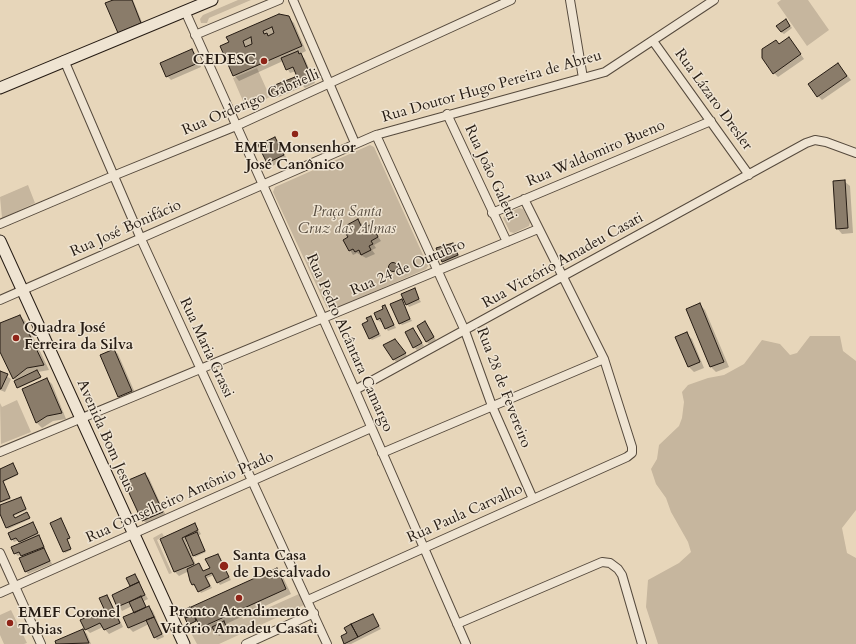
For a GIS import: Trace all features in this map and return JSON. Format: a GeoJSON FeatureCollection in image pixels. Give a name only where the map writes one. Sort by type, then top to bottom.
{"type":"FeatureCollection","features":[{"type":"Feature","properties":{"kind":"street"},"geometry":{"type":"LineString","coordinates":[[0,88],[64,60],[212,0]]}},
{"type":"Feature","properties":{"kind":"street"},"geometry":{"type":"LineString","coordinates":[[195,35],[280,0]]}},
{"type":"Feature","properties":{"kind":"street"},"geometry":{"type":"LineString","coordinates":[[293,0],[355,143]]}},
{"type":"Feature","properties":{"kind":"street","name":"Rua Orderigo Gabrielli"},"geometry":{"type":"LineString","coordinates":[[0,224],[236,126],[510,0]]}},
{"type":"Feature","properties":{"kind":"street"},"geometry":{"type":"LineString","coordinates":[[570,0],[583,78]]}},
{"type":"Feature","properties":{"kind":"street","name":"Rua Doutor Hugo Pereira de Abreu"},"geometry":{"type":"LineString","coordinates":[[263,184],[376,135],[447,114],[606,72],[714,0]]}},
{"type":"Feature","properties":{"kind":"street","name":"Rua Pedro Alcântara Camargo"},"geometry":{"type":"LineString","coordinates":[[185,11],[355,390],[422,547],[466,644]]}},
{"type":"Feature","properties":{"kind":"street","name":"Rua Lázaro Dresler"},"geometry":{"type":"LineString","coordinates":[[653,41],[749,175]]}},
{"type":"Feature","properties":{"kind":"street","name":"Rua Maria Grassi"},"geometry":{"type":"LineString","coordinates":[[64,60],[141,239],[327,644]]}},
{"type":"Feature","properties":{"kind":"street","name":"Rua João Galetti"},"geometry":{"type":"LineString","coordinates":[[447,114],[492,213],[507,242]]}},
{"type":"Feature","properties":{"kind":"street","name":"Rua Waldomiro Bueno"},"geometry":{"type":"LineString","coordinates":[[492,213],[711,121]]}},
{"type":"Feature","properties":{"kind":"street","name":"Rua 28 de Fevereiro"},"geometry":{"type":"LineString","coordinates":[[376,135],[465,331],[492,406],[533,499]]}},
{"type":"Feature","properties":{"kind":"street","name":"Rua Victório Amadeu Casati"},"geometry":{"type":"LineString","coordinates":[[355,390],[564,277],[749,175],[784,154],[815,140],[826,142],[856,153]]}},
{"type":"Feature","properties":{"kind":"street","name":"Rua José Bonifácio"},"geometry":{"type":"LineString","coordinates":[[0,300],[263,184]]}},
{"type":"Feature","properties":{"kind":"street"},"geometry":{"type":"LineString","coordinates":[[382,454],[604,359],[524,199]]}},
{"type":"Feature","properties":{"kind":"street","name":"Rua 24 de Outubro"},"geometry":{"type":"LineString","coordinates":[[0,452],[201,370],[538,229]]}},
{"type":"Feature","properties":{"kind":"street","name":"Avenida Bom Jesus"},"geometry":{"type":"LineString","coordinates":[[0,240],[184,644]]}},
{"type":"Feature","properties":{"kind":"street","name":"Rua Paula Carvalho"},"geometry":{"type":"LineString","coordinates":[[308,600],[422,547],[627,457],[632,453],[632,447],[604,359]]}},
{"type":"Feature","properties":{"kind":"street","name":"Rua Conselheiro Antônio Prado"},"geometry":{"type":"LineString","coordinates":[[0,594],[133,533],[371,428]]}},
{"type":"Feature","properties":{"kind":"street"},"geometry":{"type":"LineString","coordinates":[[0,553],[41,644]]}},
{"type":"Feature","properties":{"kind":"street"},"geometry":{"type":"LineString","coordinates":[[457,624],[602,562],[610,563],[618,569],[622,575],[639,643]]}},
{"type":"Feature","properties":{"kind":"street"},"geometry":{"type":"LineString","coordinates":[[246,644],[314,613]]}},
{"type":"Feature","properties":{"kind":"green space"},"geometry":{"type":"Polygon","coordinates":[[[238,0],[251,0],[209,18],[207,23],[201,23],[200,19],[203,15],[238,0]]]}},
{"type":"Feature","properties":{"kind":"green space"},"geometry":{"type":"Polygon","coordinates":[[[781,0],[808,0],[829,30],[807,46],[777,3],[781,0]]]}},
{"type":"Feature","properties":{"kind":"green space"},"geometry":{"type":"Polygon","coordinates":[[[257,68],[270,97],[246,108],[233,78],[257,68]]]}},
{"type":"Feature","properties":{"kind":"green space","name":"Praça Santa Cruz das Almas"},"geometry":{"type":"Polygon","coordinates":[[[370,145],[374,147],[428,266],[426,269],[332,310],[327,308],[273,192],[275,187],[370,145]]]}},
{"type":"Feature","properties":{"kind":"green space"},"geometry":{"type":"Polygon","coordinates":[[[28,185],[35,203],[2,218],[0,197],[28,185]]]}},
{"type":"Feature","properties":{"kind":"green space"},"geometry":{"type":"Polygon","coordinates":[[[519,208],[523,209],[530,222],[529,226],[514,233],[510,232],[503,218],[506,214],[519,208]]]}},
{"type":"Feature","properties":{"kind":"green space"},"geometry":{"type":"Polygon","coordinates":[[[810,336],[840,336],[843,351],[856,361],[856,510],[842,528],[847,553],[856,558],[856,644],[658,644],[646,607],[648,580],[679,563],[691,552],[688,542],[671,512],[666,498],[656,484],[651,469],[657,459],[659,445],[679,426],[682,418],[684,402],[682,392],[688,385],[708,378],[724,375],[744,364],[762,340],[780,344],[790,355],[797,353],[810,336]]]}},
{"type":"Feature","properties":{"kind":"green space"},"geometry":{"type":"Polygon","coordinates":[[[17,400],[31,432],[1,444],[0,403],[2,407],[17,400]]]}},
{"type":"Feature","properties":{"kind":"green space"},"geometry":{"type":"Polygon","coordinates":[[[162,533],[164,536],[157,540],[172,573],[169,574],[153,538],[162,533]]]}},
{"type":"Feature","properties":{"kind":"green space"},"geometry":{"type":"Polygon","coordinates":[[[299,594],[304,605],[219,644],[197,644],[191,633],[240,611],[243,619],[299,594]]]}},
{"type":"Feature","properties":{"kind":"green space","name":"EMEF Coronel Tobias"},"geometry":{"type":"Polygon","coordinates":[[[11,610],[27,643],[4,644],[0,635],[0,615],[11,610]]]}},
{"type":"Feature","properties":{"kind":"building"},"geometry":{"type":"Polygon","coordinates":[[[113,0],[132,0],[141,23],[118,33],[105,3],[113,0]]]}},
{"type":"Feature","properties":{"kind":"building"},"geometry":{"type":"Polygon","coordinates":[[[279,14],[289,16],[302,46],[233,76],[220,46],[229,42],[226,37],[279,14]],[[272,27],[263,31],[264,34],[267,33],[268,36],[274,33],[272,27]],[[251,37],[243,41],[245,47],[252,44],[251,37]]]}},
{"type":"Feature","properties":{"kind":"building"},"geometry":{"type":"Polygon","coordinates":[[[786,19],[790,26],[781,32],[776,26],[786,19]]]}},
{"type":"Feature","properties":{"kind":"building"},"geometry":{"type":"Polygon","coordinates":[[[789,37],[801,54],[773,74],[762,58],[762,49],[776,40],[779,44],[789,37]]]}},
{"type":"Feature","properties":{"kind":"building"},"geometry":{"type":"Polygon","coordinates":[[[192,49],[198,63],[166,77],[160,63],[192,49]]]}},
{"type":"Feature","properties":{"kind":"building"},"geometry":{"type":"Polygon","coordinates":[[[298,51],[299,54],[301,53],[312,79],[300,84],[293,67],[286,70],[281,58],[298,51]]]}},
{"type":"Feature","properties":{"kind":"building"},"geometry":{"type":"Polygon","coordinates":[[[838,63],[847,76],[817,97],[808,84],[838,63]]]}},
{"type":"Feature","properties":{"kind":"building"},"geometry":{"type":"Polygon","coordinates":[[[295,77],[299,86],[273,96],[270,87],[295,77]]]}},
{"type":"Feature","properties":{"kind":"building"},"geometry":{"type":"Polygon","coordinates":[[[275,137],[284,155],[267,163],[258,145],[275,137]]]}},
{"type":"Feature","properties":{"kind":"building"},"geometry":{"type":"Polygon","coordinates":[[[845,180],[848,228],[836,229],[833,181],[845,180]]]}},
{"type":"Feature","properties":{"kind":"building"},"geometry":{"type":"Polygon","coordinates":[[[358,219],[361,226],[364,224],[366,227],[372,224],[378,237],[371,241],[373,244],[369,246],[371,250],[361,255],[359,250],[355,252],[353,249],[349,251],[343,240],[348,237],[346,234],[350,231],[347,225],[358,219]]]}},
{"type":"Feature","properties":{"kind":"building"},"geometry":{"type":"Polygon","coordinates":[[[453,243],[458,255],[442,262],[436,248],[453,243]]]}},
{"type":"Feature","properties":{"kind":"building"},"geometry":{"type":"Polygon","coordinates":[[[393,262],[398,267],[393,272],[388,267],[393,262]]]}},
{"type":"Feature","properties":{"kind":"building"},"geometry":{"type":"Polygon","coordinates":[[[415,288],[419,299],[406,305],[401,294],[415,288]]]}},
{"type":"Feature","properties":{"kind":"building"},"geometry":{"type":"Polygon","coordinates":[[[402,299],[410,319],[399,324],[390,304],[402,299]]]}},
{"type":"Feature","properties":{"kind":"building"},"geometry":{"type":"Polygon","coordinates":[[[700,303],[724,362],[710,367],[686,309],[700,303]]]}},
{"type":"Feature","properties":{"kind":"building"},"geometry":{"type":"Polygon","coordinates":[[[385,305],[394,325],[385,329],[380,318],[377,320],[374,313],[383,309],[382,306],[385,305]]]}},
{"type":"Feature","properties":{"kind":"building","name":"Quadra José Ferreira da Silva"},"geometry":{"type":"Polygon","coordinates":[[[20,315],[44,365],[27,368],[13,379],[0,352],[0,323],[20,315]]]}},
{"type":"Feature","properties":{"kind":"building"},"geometry":{"type":"Polygon","coordinates":[[[371,316],[379,334],[369,339],[362,324],[368,321],[366,318],[371,316]]]}},
{"type":"Feature","properties":{"kind":"building"},"geometry":{"type":"Polygon","coordinates":[[[425,321],[434,337],[426,342],[417,326],[425,321]]]}},
{"type":"Feature","properties":{"kind":"building"},"geometry":{"type":"Polygon","coordinates":[[[413,328],[422,343],[413,348],[405,332],[413,328]]]}},
{"type":"Feature","properties":{"kind":"building"},"geometry":{"type":"Polygon","coordinates":[[[687,332],[700,362],[688,367],[675,337],[687,332]]]}},
{"type":"Feature","properties":{"kind":"building"},"geometry":{"type":"Polygon","coordinates":[[[395,339],[406,353],[393,360],[383,345],[395,339]]]}},
{"type":"Feature","properties":{"kind":"building"},"geometry":{"type":"Polygon","coordinates":[[[114,349],[132,391],[118,397],[100,355],[114,349]]]}},
{"type":"Feature","properties":{"kind":"building"},"geometry":{"type":"Polygon","coordinates":[[[37,370],[41,377],[17,388],[14,381],[37,370]]]}},
{"type":"Feature","properties":{"kind":"building"},"geometry":{"type":"Polygon","coordinates":[[[0,371],[8,374],[1,389],[0,389],[0,371]]]}},
{"type":"Feature","properties":{"kind":"building","name":"Quadra José Ferreira da Silva"},"geometry":{"type":"Polygon","coordinates":[[[47,378],[62,413],[47,416],[36,423],[22,389],[47,378]]]}},
{"type":"Feature","properties":{"kind":"building"},"geometry":{"type":"Polygon","coordinates":[[[13,463],[18,474],[3,481],[10,498],[0,502],[0,469],[13,463]]]}},
{"type":"Feature","properties":{"kind":"building"},"geometry":{"type":"Polygon","coordinates":[[[145,473],[163,512],[142,521],[124,482],[145,473]]]}},
{"type":"Feature","properties":{"kind":"building"},"geometry":{"type":"Polygon","coordinates":[[[21,497],[26,509],[13,515],[15,518],[27,512],[30,518],[6,528],[0,514],[0,505],[21,497]]]}},
{"type":"Feature","properties":{"kind":"building"},"geometry":{"type":"Polygon","coordinates":[[[61,518],[70,538],[67,539],[71,549],[63,552],[50,523],[61,518]]]}},
{"type":"Feature","properties":{"kind":"building"},"geometry":{"type":"Polygon","coordinates":[[[33,522],[38,533],[19,542],[16,538],[11,540],[8,533],[33,522]]]}},
{"type":"Feature","properties":{"kind":"building"},"geometry":{"type":"Polygon","coordinates":[[[195,523],[198,530],[182,538],[194,564],[174,572],[160,539],[195,523]]]}},
{"type":"Feature","properties":{"kind":"building"},"geometry":{"type":"Polygon","coordinates":[[[197,532],[205,551],[193,556],[185,537],[197,532]]]}},
{"type":"Feature","properties":{"kind":"building"},"geometry":{"type":"Polygon","coordinates":[[[39,535],[44,547],[21,556],[19,552],[14,554],[11,547],[39,535]]]}},
{"type":"Feature","properties":{"kind":"building"},"geometry":{"type":"Polygon","coordinates":[[[44,548],[50,561],[25,572],[19,558],[44,548]]]}},
{"type":"Feature","properties":{"kind":"building"},"geometry":{"type":"Polygon","coordinates":[[[218,554],[229,577],[217,583],[212,573],[205,576],[210,586],[198,592],[194,584],[192,585],[190,581],[187,569],[199,563],[203,571],[210,568],[205,559],[218,554]]]}},
{"type":"Feature","properties":{"kind":"building","name":"Pronto Atendimento Vitório Amadeu Casati"},"geometry":{"type":"Polygon","coordinates":[[[277,568],[286,589],[200,628],[191,607],[277,568]]]}},
{"type":"Feature","properties":{"kind":"building"},"geometry":{"type":"Polygon","coordinates":[[[135,574],[139,582],[130,586],[126,578],[135,574]]]}},
{"type":"Feature","properties":{"kind":"building"},"geometry":{"type":"Polygon","coordinates":[[[139,582],[145,595],[117,607],[112,595],[139,582]]]}},
{"type":"Feature","properties":{"kind":"building"},"geometry":{"type":"Polygon","coordinates":[[[107,595],[120,623],[104,630],[100,623],[85,630],[80,620],[100,611],[101,613],[105,611],[99,598],[107,595]]]}},
{"type":"Feature","properties":{"kind":"building"},"geometry":{"type":"Polygon","coordinates":[[[141,596],[146,607],[134,613],[129,602],[141,596]]]}},
{"type":"Feature","properties":{"kind":"building"},"geometry":{"type":"Polygon","coordinates":[[[149,606],[154,617],[128,628],[123,617],[149,606]]]}},
{"type":"Feature","properties":{"kind":"building"},"geometry":{"type":"Polygon","coordinates":[[[190,607],[194,615],[185,618],[182,611],[190,607]]]}},
{"type":"Feature","properties":{"kind":"building"},"geometry":{"type":"Polygon","coordinates":[[[373,614],[379,626],[358,637],[351,624],[373,614]]]}},
{"type":"Feature","properties":{"kind":"building"},"geometry":{"type":"Polygon","coordinates":[[[194,615],[196,621],[188,625],[185,618],[194,615]]]}},
{"type":"Feature","properties":{"kind":"building"},"geometry":{"type":"Polygon","coordinates":[[[154,617],[162,634],[154,638],[146,620],[154,617]]]}},
{"type":"Feature","properties":{"kind":"building"},"geometry":{"type":"Polygon","coordinates":[[[224,621],[227,629],[216,634],[212,627],[224,621]]]}},
{"type":"Feature","properties":{"kind":"building"},"geometry":{"type":"Polygon","coordinates":[[[351,624],[358,637],[344,644],[341,636],[347,633],[344,628],[351,624]]]}},
{"type":"Feature","properties":{"kind":"building"},"geometry":{"type":"Polygon","coordinates":[[[83,629],[89,643],[56,644],[55,641],[83,629]]]}},
{"type":"Feature","properties":{"kind":"place","name":"CEDESC"},"geometry":{"type":"Point","coordinates":[264,61]}},
{"type":"Feature","properties":{"kind":"place","name":"EMEI Monsenhor José Canônico"},"geometry":{"type":"Point","coordinates":[295,134]}},
{"type":"Feature","properties":{"kind":"place","name":"Quadra José Ferreira da Silva"},"geometry":{"type":"Point","coordinates":[16,338]}},
{"type":"Feature","properties":{"kind":"place","name":"Santa Casa de Descalvado"},"geometry":{"type":"Point","coordinates":[224,566]}},
{"type":"Feature","properties":{"kind":"place","name":"Pronto Atendimento Vitório Amadeu Casati"},"geometry":{"type":"Point","coordinates":[239,598]}},
{"type":"Feature","properties":{"kind":"place","name":"EMEF Coronel Tobias"},"geometry":{"type":"Point","coordinates":[10,623]}}]}
